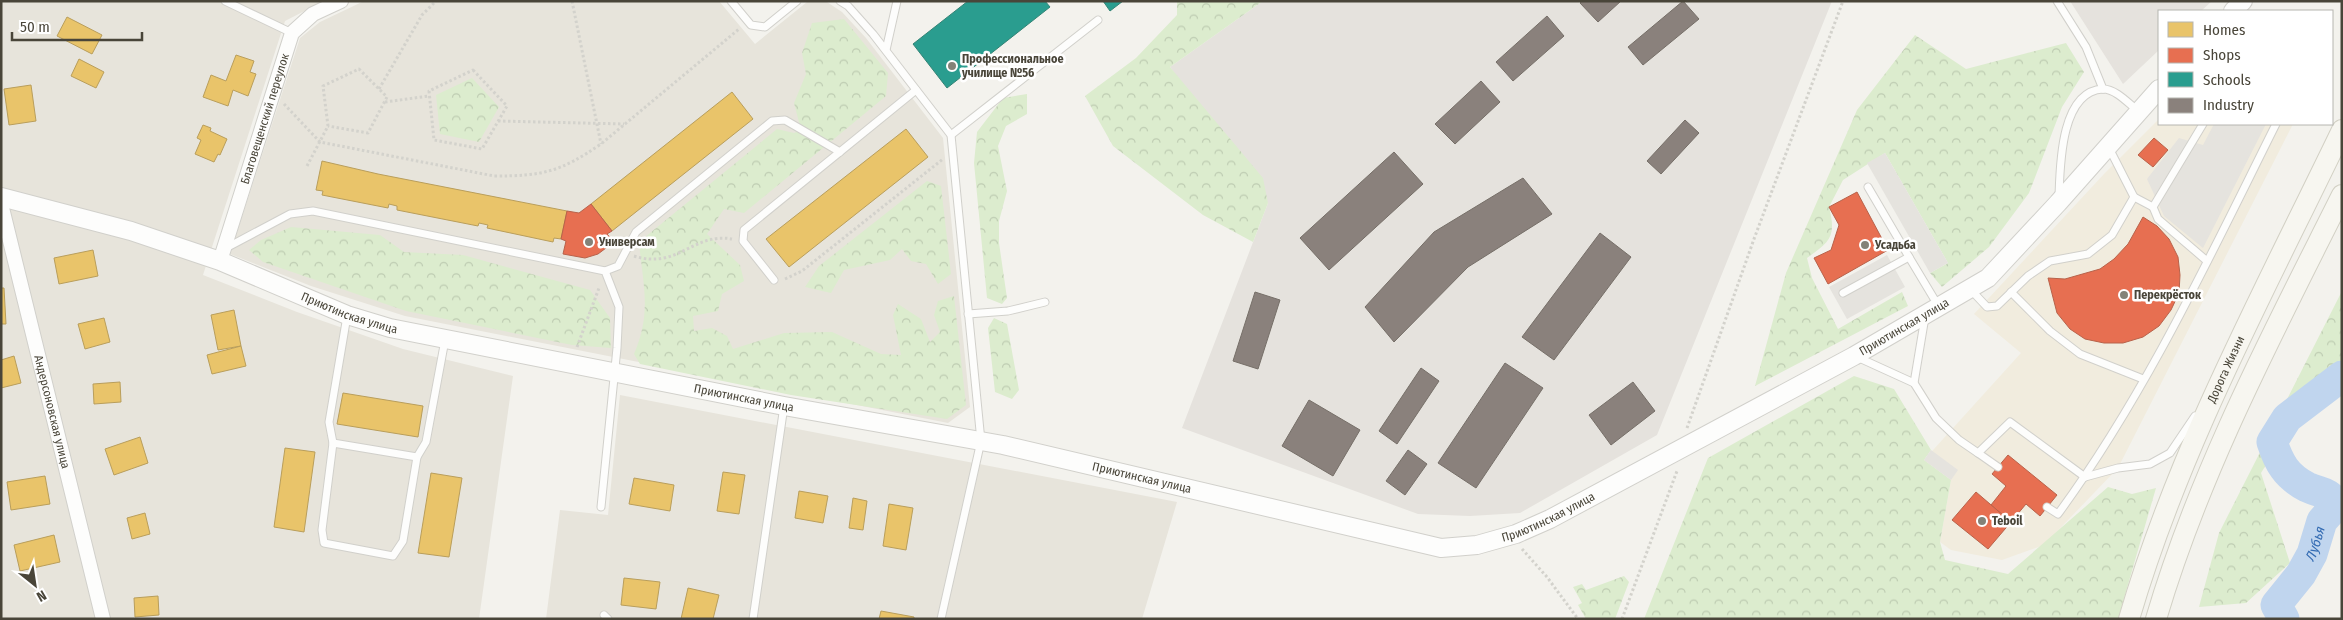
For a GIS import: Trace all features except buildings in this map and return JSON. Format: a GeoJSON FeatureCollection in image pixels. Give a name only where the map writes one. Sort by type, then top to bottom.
{"type":"FeatureCollection","features":[{"type":"Feature","properties":{"kind":"main road","name":"Дорога Жизни"},"geometry":{"type":"LineString","coordinates":[[2129,619],[2167,505],[2201,423],[2342,130]]}},
{"type":"Feature","properties":{"kind":"main road","name":"Дорога Жизни"},"geometry":{"type":"LineString","coordinates":[[2156,619],[2166,586],[2212,465],[2240,400],[2342,195]]}},
{"type":"Feature","properties":{"kind":"street"},"geometry":{"type":"LineString","coordinates":[[292,33],[313,14],[341,1]]}},
{"type":"Feature","properties":{"kind":"street"},"geometry":{"type":"LineString","coordinates":[[2234,10],[2243,1]]}},
{"type":"Feature","properties":{"kind":"street","name":"Благовещенский переулок"},"geometry":{"type":"LineString","coordinates":[[221,255],[292,33]]}},
{"type":"Feature","properties":{"kind":"street","name":"Приютинская улица"},"geometry":{"type":"LineString","coordinates":[[1,197],[221,255],[347,315],[390,328],[784,406],[981,441],[1441,548],[1477,545],[1516,534],[1550,519],[1854,356],[1988,278],[2058,204],[2158,90]]}},
{"type":"Feature","properties":{"kind":"street","name":"Андерсоновская улица"},"geometry":{"type":"LineString","coordinates":[[1,204],[103,619]]}},
{"type":"Feature","properties":{"kind":"lane"},"geometry":{"type":"LineString","coordinates":[[225,1],[292,33]]}},
{"type":"Feature","properties":{"kind":"lane"},"geometry":{"type":"LineString","coordinates":[[731,1],[751,25],[765,26],[797,1]]}},
{"type":"Feature","properties":{"kind":"lane"},"geometry":{"type":"LineString","coordinates":[[840,1],[848,6],[886,50],[952,135],[981,441],[941,619]]}},
{"type":"Feature","properties":{"kind":"lane"},"geometry":{"type":"LineString","coordinates":[[886,50],[897,1]]}},
{"type":"Feature","properties":{"kind":"lane"},"geometry":{"type":"LineString","coordinates":[[2057,1],[2086,47],[2103,89]]}},
{"type":"Feature","properties":{"kind":"lane"},"geometry":{"type":"LineString","coordinates":[[952,135],[1098,20]]}},
{"type":"Feature","properties":{"kind":"lane"},"geometry":{"type":"LineString","coordinates":[[2058,204],[2060,151],[2072,110],[2087,94],[2103,89],[2117,94],[2138,111]]}},
{"type":"Feature","properties":{"kind":"lane"},"geometry":{"type":"LineString","coordinates":[[774,280],[743,241],[744,230],[916,90]]}},
{"type":"Feature","properties":{"kind":"lane"},"geometry":{"type":"LineString","coordinates":[[221,255],[290,214],[313,211],[605,271],[618,266],[626,254],[629,241],[636,232],[772,121],[785,120],[840,152]]}},
{"type":"Feature","properties":{"kind":"lane"},"geometry":{"type":"LineString","coordinates":[[2153,207],[2202,125]]}},
{"type":"Feature","properties":{"kind":"lane"},"geometry":{"type":"LineString","coordinates":[[2047,507],[2058,514],[2085,476],[2179,318],[2276,125]]}},
{"type":"Feature","properties":{"kind":"lane"},"geometry":{"type":"LineString","coordinates":[[2108,146],[2134,198],[2153,207],[2158,219],[2208,261]]}},
{"type":"Feature","properties":{"kind":"lane"},"geometry":{"type":"LineString","coordinates":[[1868,187],[1909,257],[1932,311],[1914,383]]}},
{"type":"Feature","properties":{"kind":"lane"},"geometry":{"type":"LineString","coordinates":[[1970,289],[1987,307],[1997,306],[2028,276],[2050,261],[2088,254],[2112,235],[2134,198]]}},
{"type":"Feature","properties":{"kind":"lane"},"geometry":{"type":"LineString","coordinates":[[1843,293],[1909,257]]}},
{"type":"Feature","properties":{"kind":"lane"},"geometry":{"type":"LineString","coordinates":[[601,507],[619,307],[605,271]]}},
{"type":"Feature","properties":{"kind":"lane"},"geometry":{"type":"LineString","coordinates":[[2011,292],[2050,331],[2080,354],[2143,379]]}},
{"type":"Feature","properties":{"kind":"lane"},"geometry":{"type":"LineString","coordinates":[[968,314],[1008,311],[1045,302]]}},
{"type":"Feature","properties":{"kind":"lane"},"geometry":{"type":"LineString","coordinates":[[347,315],[329,422],[333,443],[322,530],[324,543],[392,556],[404,541],[417,457],[426,442],[445,339]]}},
{"type":"Feature","properties":{"kind":"lane"},"geometry":{"type":"LineString","coordinates":[[1854,356],[1914,383],[1936,418],[1959,440],[1998,467]]}},
{"type":"Feature","properties":{"kind":"lane"},"geometry":{"type":"LineString","coordinates":[[1978,453],[2010,422],[2085,476],[2118,468],[2150,464],[2170,454],[2225,372]]}},
{"type":"Feature","properties":{"kind":"lane"},"geometry":{"type":"LineString","coordinates":[[753,619],[784,406]]}},
{"type":"Feature","properties":{"kind":"lane"},"geometry":{"type":"LineString","coordinates":[[333,443],[417,457]]}},
{"type":"Feature","properties":{"kind":"path"},"geometry":{"type":"LineString","coordinates":[[378,89],[422,15],[436,1]]}},
{"type":"Feature","properties":{"kind":"path"},"geometry":{"type":"LineString","coordinates":[[572,1],[602,144]]}},
{"type":"Feature","properties":{"kind":"path"},"geometry":{"type":"LineString","coordinates":[[1686,433],[1687,425],[1751,248],[1843,1]]}},
{"type":"Feature","properties":{"kind":"path"},"geometry":{"type":"LineString","coordinates":[[273,93],[320,142],[494,176],[523,176],[552,172],[578,160],[602,144],[748,21]]}},
{"type":"Feature","properties":{"kind":"path"},"geometry":{"type":"LineString","coordinates":[[307,166],[328,126],[322,86],[359,69],[387,97],[368,133],[328,126]]}},
{"type":"Feature","properties":{"kind":"path"},"geometry":{"type":"LineString","coordinates":[[474,70],[507,106],[482,150],[434,140],[429,96],[429,91],[474,70]]}},
{"type":"Feature","properties":{"kind":"path"},"geometry":{"type":"LineString","coordinates":[[384,102],[429,96]]}},
{"type":"Feature","properties":{"kind":"path"},"geometry":{"type":"LineString","coordinates":[[498,121],[625,124]]}},
{"type":"Feature","properties":{"kind":"path"},"geometry":{"type":"LineString","coordinates":[[774,280],[788,278],[802,271],[953,151]]}},
{"type":"Feature","properties":{"kind":"path"},"geometry":{"type":"LineString","coordinates":[[626,254],[648,260],[676,256],[697,243],[720,237],[743,241]]}},
{"type":"Feature","properties":{"kind":"path"},"geometry":{"type":"LineString","coordinates":[[577,347],[605,271]]}},
{"type":"Feature","properties":{"kind":"path"},"geometry":{"type":"LineString","coordinates":[[1622,619],[1678,468]]}},
{"type":"Feature","properties":{"kind":"path"},"geometry":{"type":"LineString","coordinates":[[1521,548],[1547,577],[1578,619]]}},
{"type":"Feature","properties":{"kind":"shaded area"},"geometry":{"type":"Polygon","coordinates":[[[1,1],[324,1],[285,21],[203,275],[297,312],[403,349],[513,376],[479,619],[1,619],[1,1]]]}},
{"type":"Feature","properties":{"kind":"shaded area"},"geometry":{"type":"Polygon","coordinates":[[[364,1],[719,1],[755,44],[807,2],[827,2],[842,12],[866,38],[943,138],[970,407],[948,423],[405,316],[311,286],[230,254],[300,38],[320,22],[364,1]]]}},
{"type":"Feature","properties":{"kind":"shaded area"},"geometry":{"type":"Polygon","coordinates":[[[1263,1],[1832,1],[1657,435],[1520,513],[1470,516],[1418,514],[1182,428],[1268,203],[1170,67],[1263,1]]]}},
{"type":"Feature","properties":{"kind":"shaded area"},"geometry":{"type":"Polygon","coordinates":[[[2070,1],[2212,1],[2202,10],[2158,10],[2158,51],[2123,84],[2070,1]]]}},
{"type":"Feature","properties":{"kind":"shaded area"},"geometry":{"type":"Polygon","coordinates":[[[2158,120],[2158,125],[2292,125],[2118,468],[2044,545],[2002,560],[1951,550],[1940,542],[1951,480],[1924,460],[2021,353],[1974,314],[2104,174],[2158,120]]]}},
{"type":"Feature","properties":{"kind":"shaded area"},"geometry":{"type":"Polygon","coordinates":[[[2213,125],[2265,125],[2203,248],[2164,216],[2147,179],[2179,138],[2203,145],[2213,125]]]}},
{"type":"Feature","properties":{"kind":"shaded area"},"geometry":{"type":"Polygon","coordinates":[[[1885,153],[1948,263],[1930,273],[1867,163],[1885,153]]]}},
{"type":"Feature","properties":{"kind":"shaded area"},"geometry":{"type":"Polygon","coordinates":[[[1887,255],[1905,287],[1847,319],[1829,287],[1887,255]]]}},
{"type":"Feature","properties":{"kind":"shaded area"},"geometry":{"type":"Polygon","coordinates":[[[620,395],[1177,502],[1142,619],[546,619],[560,510],[608,515],[620,395]]]}},
{"type":"Feature","properties":{"kind":"shaded area"},"geometry":{"type":"Polygon","coordinates":[[[1931,450],[1958,470],[1951,480],[1924,460],[1931,450]]]}},
{"type":"Feature","properties":{"kind":"green space"},"geometry":{"type":"Polygon","coordinates":[[[1177,1],[1263,1],[1170,67],[1263,178],[1268,203],[1253,242],[1203,215],[1113,146],[1085,96],[1136,58],[1177,15],[1177,1]]]}},
{"type":"Feature","properties":{"kind":"green space"},"geometry":{"type":"Polygon","coordinates":[[[844,19],[888,73],[886,96],[744,213],[724,209],[707,234],[740,265],[744,281],[722,294],[718,311],[693,316],[694,331],[712,328],[727,336],[733,349],[784,333],[832,332],[881,354],[901,355],[893,315],[898,304],[921,319],[930,342],[940,332],[934,315],[938,301],[954,296],[966,405],[947,419],[791,395],[640,364],[634,354],[640,339],[645,312],[639,242],[777,129],[794,133],[801,130],[794,103],[806,74],[802,53],[812,23],[844,19]]]}},
{"type":"Feature","properties":{"kind":"green space"},"geometry":{"type":"Polygon","coordinates":[[[1915,35],[1966,69],[2066,43],[2084,72],[2062,107],[2029,193],[1989,247],[1942,287],[1930,273],[1948,263],[1885,153],[1843,180],[1829,207],[1832,226],[1829,238],[1821,248],[1807,258],[1812,278],[1838,329],[1902,292],[1908,306],[1755,386],[1786,273],[1857,110],[1915,35]]]}},
{"type":"Feature","properties":{"kind":"green space"},"geometry":{"type":"Polygon","coordinates":[[[472,78],[499,107],[479,142],[440,134],[436,95],[472,78]]]}},
{"type":"Feature","properties":{"kind":"green space"},"geometry":{"type":"Polygon","coordinates":[[[1027,94],[1027,114],[1006,126],[998,146],[1007,191],[999,221],[999,243],[1007,298],[1002,304],[987,298],[974,163],[977,132],[1003,98],[1027,94]]]}},
{"type":"Feature","properties":{"kind":"green space"},"geometry":{"type":"Polygon","coordinates":[[[927,181],[941,186],[951,274],[938,284],[926,264],[911,261],[902,249],[890,260],[844,270],[831,293],[805,287],[819,266],[927,181]]]}},
{"type":"Feature","properties":{"kind":"green space"},"geometry":{"type":"Polygon","coordinates":[[[291,227],[380,235],[404,252],[463,255],[590,290],[610,318],[611,348],[572,345],[406,311],[263,262],[249,250],[261,240],[291,227]]]}},
{"type":"Feature","properties":{"kind":"green space"},"geometry":{"type":"Polygon","coordinates":[[[2342,291],[2342,373],[2288,429],[2261,473],[2290,563],[2246,603],[2199,607],[2219,533],[2342,291]]]}},
{"type":"Feature","properties":{"kind":"green space"},"geometry":{"type":"Polygon","coordinates":[[[994,318],[1007,324],[1019,390],[1012,399],[995,392],[988,328],[994,318]]]}},
{"type":"Feature","properties":{"kind":"green space"},"geometry":{"type":"Polygon","coordinates":[[[1854,376],[1894,389],[1931,450],[1924,460],[1951,480],[1940,542],[1945,560],[2008,574],[2108,487],[2132,494],[2156,488],[2118,619],[1644,619],[1708,458],[1854,376]]]}},
{"type":"Feature","properties":{"kind":"green space"},"geometry":{"type":"Polygon","coordinates":[[[1624,576],[1629,582],[1615,619],[1586,619],[1578,605],[1582,603],[1573,587],[1582,584],[1586,590],[1624,576]]]}},
{"type":"Feature","properties":{"kind":"waterway","name":"Лубья"},"geometry":{"type":"LineString","coordinates":[[2284,619],[2276,605],[2301,574],[2312,554],[2322,521],[2337,504],[2327,494],[2307,487],[2294,478],[2284,468],[2272,442],[2287,418],[2342,376]]}},
{"type":"Feature","properties":{"kind":"place","name":"Профессиональное училище №56"},"geometry":{"type":"Point","coordinates":[952,66]}},
{"type":"Feature","properties":{"kind":"place","name":"Универсам"},"geometry":{"type":"Point","coordinates":[589,242]}},
{"type":"Feature","properties":{"kind":"place","name":"Усадьба"},"geometry":{"type":"Point","coordinates":[1865,245]}},
{"type":"Feature","properties":{"kind":"place","name":"Перекрёсток"},"geometry":{"type":"Point","coordinates":[2124,295]}},
{"type":"Feature","properties":{"kind":"place","name":"Teboil"},"geometry":{"type":"Point","coordinates":[1982,521]}}]}
